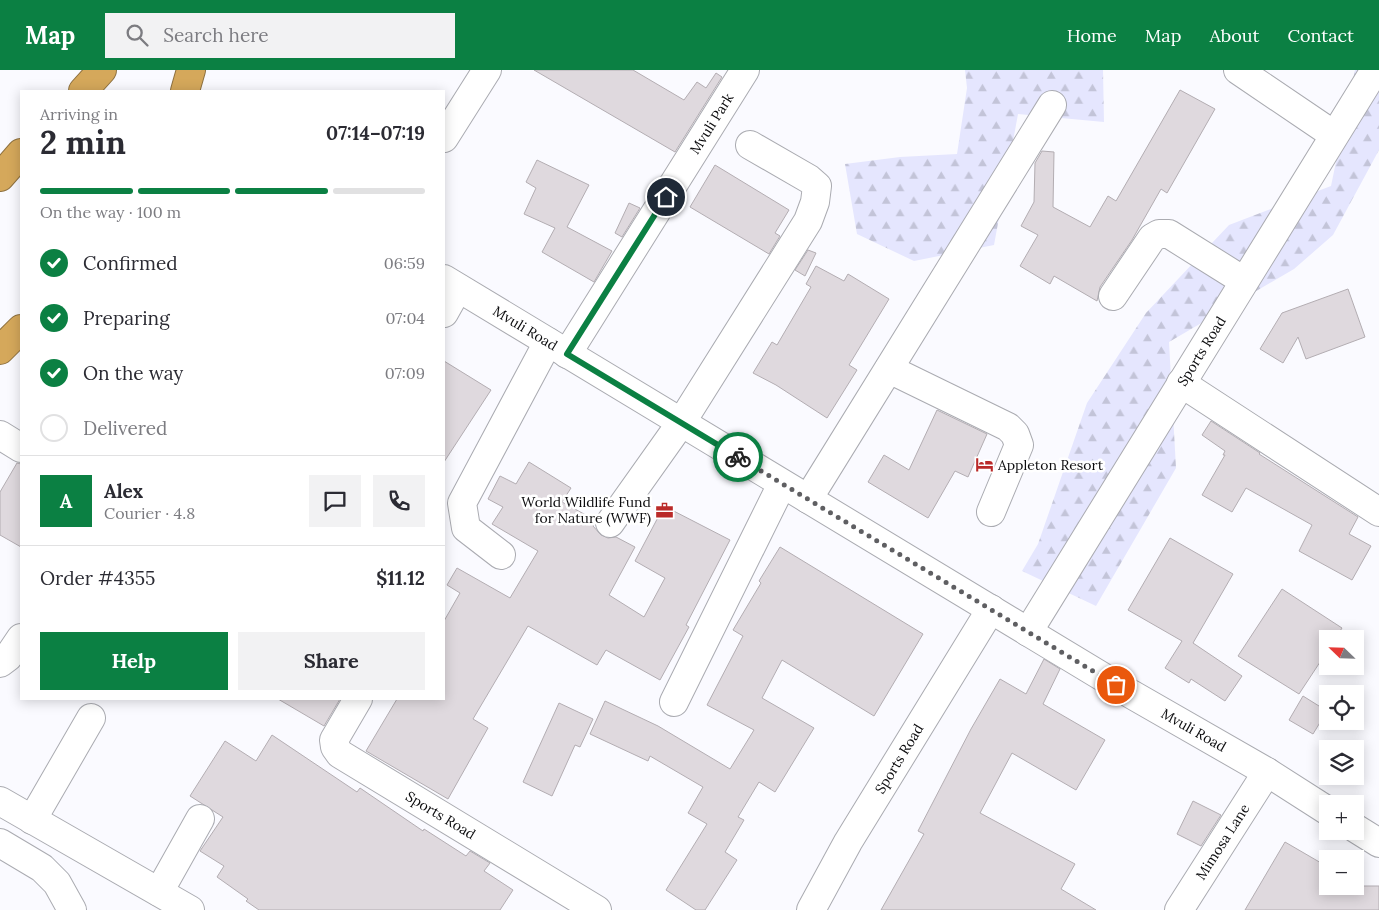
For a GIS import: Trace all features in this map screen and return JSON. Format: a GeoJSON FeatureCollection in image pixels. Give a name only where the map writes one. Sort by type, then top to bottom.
{"type":"FeatureCollection","features":[{"type":"Feature","properties":{"kind":"highway"},"geometry":{"type":"LineString","coordinates":[[84,90],[102,70]]}},
{"type":"Feature","properties":{"kind":"highway"},"geometry":{"type":"LineString","coordinates":[[185,90],[192,70]]}},
{"type":"Feature","properties":{"kind":"highway"},"geometry":{"type":"LineString","coordinates":[[0,177],[20,154]]}},
{"type":"Feature","properties":{"kind":"highway"},"geometry":{"type":"LineString","coordinates":[[0,350],[20,330]]}},
{"type":"Feature","properties":{"kind":"street"},"geometry":{"type":"LineString","coordinates":[[445,136],[486,70]]}},
{"type":"Feature","properties":{"kind":"street","name":"Mvuli Park"},"geometry":{"type":"LineString","coordinates":[[501,554],[466,528],[462,503],[558,348],[745,70]]}},
{"type":"Feature","properties":{"kind":"street"},"geometry":{"type":"LineString","coordinates":[[1238,70],[1334,135]]}},
{"type":"Feature","properties":{"kind":"street","name":"Sports Road"},"geometry":{"type":"LineString","coordinates":[[1028,632],[1375,70]]}},
{"type":"Feature","properties":{"kind":"street"},"geometry":{"type":"LineString","coordinates":[[808,499],[1052,105]]}},
{"type":"Feature","properties":{"kind":"street"},"geometry":{"type":"LineString","coordinates":[[610,523],[681,423],[808,221],[816,202],[817,186],[809,178],[750,145]]}},
{"type":"Feature","properties":{"kind":"street"},"geometry":{"type":"LineString","coordinates":[[1113,296],[1152,238],[1159,234],[1169,234],[1244,281]]}},
{"type":"Feature","properties":{"kind":"street"},"geometry":{"type":"LineString","coordinates":[[445,309],[451,284]]}},
{"type":"Feature","properties":{"kind":"street","name":"Mvuli Road"},"geometry":{"type":"LineString","coordinates":[[451,284],[1139,699],[1267,772],[1319,805]]}},
{"type":"Feature","properties":{"kind":"street"},"geometry":{"type":"LineString","coordinates":[[889,369],[1008,427],[1015,434],[1019,445],[991,512]]}},
{"type":"Feature","properties":{"kind":"street"},"geometry":{"type":"LineString","coordinates":[[1181,383],[1376,502]]}},
{"type":"Feature","properties":{"kind":"street"},"geometry":{"type":"LineString","coordinates":[[0,435],[20,447]]}},
{"type":"Feature","properties":{"kind":"street"},"geometry":{"type":"LineString","coordinates":[[674,702],[782,484]]}},
{"type":"Feature","properties":{"kind":"street","name":"Sports Road"},"geometry":{"type":"LineString","coordinates":[[811,910],[848,842],[991,609]]}},
{"type":"Feature","properties":{"kind":"street"},"geometry":{"type":"LineString","coordinates":[[0,663],[8,657],[20,639]]}},
{"type":"Feature","properties":{"kind":"street","name":"Sports Road"},"geometry":{"type":"LineString","coordinates":[[357,700],[334,740],[335,747],[340,754],[597,910]]}},
{"type":"Feature","properties":{"kind":"street"},"geometry":{"type":"LineString","coordinates":[[32,820],[91,718]]}},
{"type":"Feature","properties":{"kind":"street","name":"Mimosa Lane"},"geometry":{"type":"LineString","coordinates":[[1179,910],[1267,772]]}},
{"type":"Feature","properties":{"kind":"street"},"geometry":{"type":"LineString","coordinates":[[0,801],[190,910]]}},
{"type":"Feature","properties":{"kind":"street"},"geometry":{"type":"LineString","coordinates":[[158,892],[200,819]]}},
{"type":"Feature","properties":{"kind":"street"},"geometry":{"type":"LineString","coordinates":[[1364,834],[1379,844]]}},
{"type":"Feature","properties":{"kind":"street"},"geometry":{"type":"LineString","coordinates":[[0,843],[42,868],[57,883],[72,910]]}},
{"type":"Feature","properties":{"kind":"green space"},"geometry":{"type":"Polygon","coordinates":[[[965,70],[1103,70],[1104,122],[1018,114],[994,245],[914,261],[857,234],[845,164],[900,157],[957,154],[967,88],[965,70]]]}},
{"type":"Feature","properties":{"kind":"green space"},"geometry":{"type":"Polygon","coordinates":[[[1355,70],[1379,70],[1379,150],[1333,235],[1294,269],[1169,342],[1176,468],[1096,606],[1022,571],[1038,544],[1087,403],[1146,313],[1229,225],[1331,186],[1355,70]]]}},
{"type":"Feature","properties":{"kind":"building"},"geometry":{"type":"Polygon","coordinates":[[[534,70],[633,70],[684,100],[697,82],[706,88],[716,73],[722,77],[675,152],[534,70]]]}},
{"type":"Feature","properties":{"kind":"building"},"geometry":{"type":"Polygon","coordinates":[[[1180,90],[1215,109],[1167,193],[1161,189],[1132,240],[1100,287],[1097,301],[1054,276],[1050,284],[1020,266],[1038,235],[1021,226],[1034,202],[1035,163],[1042,151],[1054,152],[1053,207],[1090,227],[1108,196],[1116,201],[1180,90]]]}},
{"type":"Feature","properties":{"kind":"building"},"geometry":{"type":"Polygon","coordinates":[[[537,160],[589,185],[567,227],[612,251],[594,282],[542,252],[555,228],[524,214],[536,188],[526,182],[537,160]]]}},
{"type":"Feature","properties":{"kind":"building"},"geometry":{"type":"Polygon","coordinates":[[[715,165],[789,210],[775,233],[780,236],[769,254],[690,207],[715,165]]]}},
{"type":"Feature","properties":{"kind":"building"},"geometry":{"type":"Polygon","coordinates":[[[629,203],[640,208],[622,237],[615,233],[629,203]]]}},
{"type":"Feature","properties":{"kind":"building"},"geometry":{"type":"Polygon","coordinates":[[[808,250],[816,253],[805,276],[795,270],[808,250]]]}},
{"type":"Feature","properties":{"kind":"building"},"geometry":{"type":"Polygon","coordinates":[[[816,266],[844,281],[848,274],[889,299],[849,365],[857,370],[827,418],[776,385],[753,373],[772,342],[777,345],[811,287],[806,284],[816,266]]]}},
{"type":"Feature","properties":{"kind":"building"},"geometry":{"type":"Polygon","coordinates":[[[1348,289],[1365,337],[1306,359],[1298,337],[1283,363],[1260,349],[1282,313],[1348,289]]]}},
{"type":"Feature","properties":{"kind":"building"},"geometry":{"type":"Polygon","coordinates":[[[445,362],[491,390],[445,460],[445,362]]]}},
{"type":"Feature","properties":{"kind":"building"},"geometry":{"type":"Polygon","coordinates":[[[937,410],[987,434],[968,477],[955,471],[928,518],[868,482],[884,455],[909,470],[937,410]]]}},
{"type":"Feature","properties":{"kind":"building"},"geometry":{"type":"Polygon","coordinates":[[[1211,421],[1358,517],[1349,534],[1371,546],[1352,580],[1299,551],[1312,525],[1246,488],[1232,512],[1202,495],[1225,455],[1223,455],[1225,451],[1202,435],[1211,421]]]}},
{"type":"Feature","properties":{"kind":"building"},"geometry":{"type":"Polygon","coordinates":[[[529,462],[571,488],[562,502],[595,520],[593,526],[601,535],[608,538],[616,537],[635,547],[609,595],[644,617],[665,578],[635,561],[664,506],[730,540],[686,625],[689,627],[660,680],[606,650],[597,665],[528,626],[473,719],[488,728],[448,799],[366,751],[396,700],[445,700],[445,619],[460,593],[447,585],[457,568],[510,598],[538,551],[492,524],[503,507],[488,499],[500,476],[516,484],[529,462]]]}},
{"type":"Feature","properties":{"kind":"building"},"geometry":{"type":"Polygon","coordinates":[[[17,463],[20,464],[20,546],[0,535],[0,492],[17,463]]]}},
{"type":"Feature","properties":{"kind":"building"},"geometry":{"type":"Polygon","coordinates":[[[1170,538],[1233,574],[1193,643],[1242,676],[1225,701],[1191,679],[1189,683],[1165,668],[1182,641],[1128,610],[1170,538]]]}},
{"type":"Feature","properties":{"kind":"building"},"geometry":{"type":"Polygon","coordinates":[[[780,547],[923,634],[874,716],[782,660],[762,698],[814,728],[775,792],[759,782],[738,817],[744,820],[725,852],[737,860],[705,910],[696,910],[666,890],[707,824],[688,813],[703,787],[650,756],[648,761],[590,734],[605,701],[658,726],[730,769],[754,730],[707,705],[743,636],[733,630],[761,583],[759,581],[780,547]]]}},
{"type":"Feature","properties":{"kind":"building"},"geometry":{"type":"Polygon","coordinates":[[[1282,589],[1342,628],[1341,630],[1319,630],[1319,664],[1299,694],[1238,656],[1282,589]]]}},
{"type":"Feature","properties":{"kind":"building"},"geometry":{"type":"Polygon","coordinates":[[[1044,659],[1060,669],[1043,704],[1105,740],[1076,790],[1012,753],[980,813],[1075,864],[1061,889],[1096,910],[881,910],[924,834],[918,831],[971,729],[1000,679],[1026,694],[1044,659]]]}},
{"type":"Feature","properties":{"kind":"building"},"geometry":{"type":"Polygon","coordinates":[[[1303,696],[1319,706],[1319,724],[1313,734],[1289,720],[1303,696]]]}},
{"type":"Feature","properties":{"kind":"building"},"geometry":{"type":"Polygon","coordinates":[[[280,700],[339,700],[324,726],[280,700]]]}},
{"type":"Feature","properties":{"kind":"building"},"geometry":{"type":"Polygon","coordinates":[[[559,703],[593,719],[580,747],[575,745],[552,796],[523,782],[559,703]]]}},
{"type":"Feature","properties":{"kind":"building"},"geometry":{"type":"Polygon","coordinates":[[[272,735],[357,792],[360,788],[423,831],[424,829],[466,856],[470,851],[490,863],[484,871],[513,890],[500,910],[259,910],[246,901],[248,899],[217,877],[224,866],[200,851],[223,817],[190,796],[225,741],[256,761],[272,735]]]}},
{"type":"Feature","properties":{"kind":"building"},"geometry":{"type":"Polygon","coordinates":[[[1193,801],[1221,815],[1201,846],[1177,834],[1193,801]]]}},
{"type":"Feature","properties":{"kind":"building"},"geometry":{"type":"Polygon","coordinates":[[[1285,842],[1319,862],[1319,895],[1364,895],[1364,886],[1379,886],[1379,910],[1245,910],[1285,842]]]}},
{"type":"Feature","properties":{"kind":"way so far"},"geometry":{"type":"LineString","coordinates":[[738,457],[1116,685]]}},
{"type":"Feature","properties":{"kind":"place","name":"Appleton Resort"},"geometry":{"type":"Point","coordinates":[984,465]}},
{"type":"Feature","properties":{"kind":"place","name":"World Wildlife Fund for Nature (WWF)"},"geometry":{"type":"Point","coordinates":[665,510]}},
{"type":"Feature","properties":{"kind":"route"},"geometry":{"type":"LineString","coordinates":[[666,197],[567,354],[738,457]]}}]}
